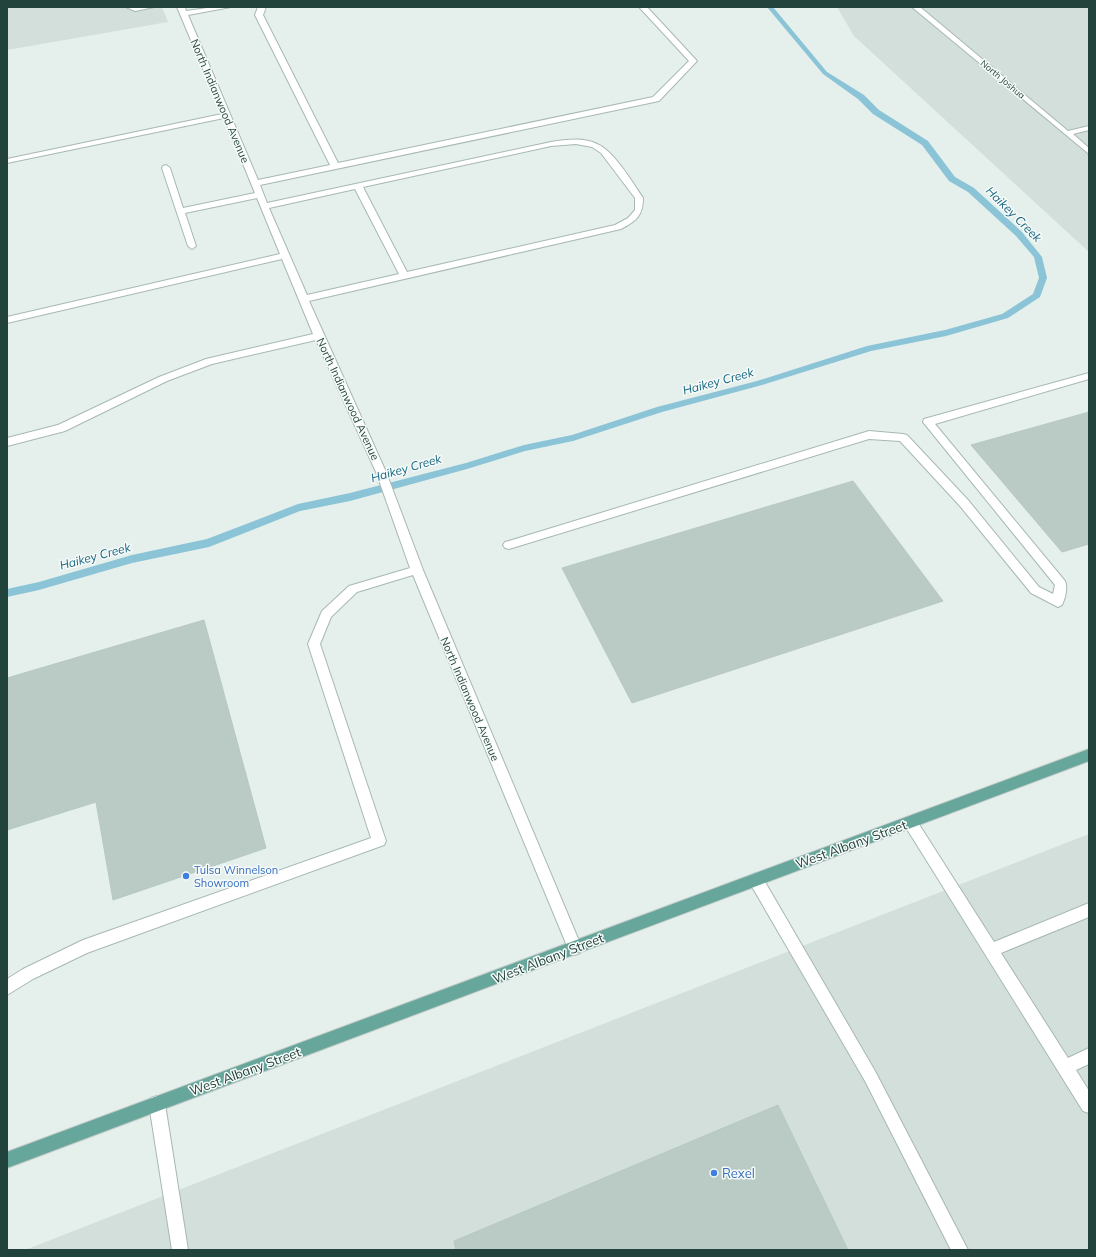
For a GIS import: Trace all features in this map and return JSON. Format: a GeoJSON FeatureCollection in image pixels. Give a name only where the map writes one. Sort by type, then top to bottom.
{"type":"FeatureCollection","features":[{"type":"Feature","properties":{"kind":"main road","name":"West Albany Street"},"geometry":{"type":"LineString","coordinates":[[7,1160],[1089,755]]}},
{"type":"Feature","properties":{"kind":"street"},"geometry":{"type":"LineString","coordinates":[[130,7],[135,9],[150,7]]}},
{"type":"Feature","properties":{"kind":"street"},"geometry":{"type":"LineString","coordinates":[[182,11],[227,7]]}},
{"type":"Feature","properties":{"kind":"street"},"geometry":{"type":"LineString","coordinates":[[262,7],[259,15],[335,166]]}},
{"type":"Feature","properties":{"kind":"street"},"geometry":{"type":"LineString","coordinates":[[255,183],[656,99],[693,61],[643,7]]}},
{"type":"Feature","properties":{"kind":"street","name":"North Joshua"},"geometry":{"type":"LineString","coordinates":[[916,7],[1089,152]]}},
{"type":"Feature","properties":{"kind":"street","name":"North Indianwood Avenue"},"geometry":{"type":"LineString","coordinates":[[182,11],[265,206],[318,336],[381,472],[417,570],[575,948]]}},
{"type":"Feature","properties":{"kind":"street"},"geometry":{"type":"LineString","coordinates":[[7,161],[226,115]]}},
{"type":"Feature","properties":{"kind":"street"},"geometry":{"type":"LineString","coordinates":[[1068,133],[1089,128]]}},
{"type":"Feature","properties":{"kind":"street"},"geometry":{"type":"LineString","coordinates":[[265,206],[551,144],[576,142],[594,144],[604,152],[639,198],[639,210],[631,220],[618,227],[303,299]]}},
{"type":"Feature","properties":{"kind":"street"},"geometry":{"type":"LineString","coordinates":[[166,168],[192,246]]}},
{"type":"Feature","properties":{"kind":"street"},"geometry":{"type":"LineString","coordinates":[[358,186],[404,276]]}},
{"type":"Feature","properties":{"kind":"street"},"geometry":{"type":"LineString","coordinates":[[180,211],[260,195]]}},
{"type":"Feature","properties":{"kind":"street"},"geometry":{"type":"LineString","coordinates":[[7,320],[285,256]]}},
{"type":"Feature","properties":{"kind":"street"},"geometry":{"type":"LineString","coordinates":[[7,442],[61,428],[163,379],[209,361],[318,336]]}},
{"type":"Feature","properties":{"kind":"street"},"geometry":{"type":"LineString","coordinates":[[509,545],[868,435],[903,438],[964,502],[1035,590],[1058,602],[1061,584],[928,422],[1089,376]]}},
{"type":"Feature","properties":{"kind":"street"},"geometry":{"type":"LineString","coordinates":[[7,988],[28,974],[83,947],[379,841],[314,644],[326,614],[353,589],[417,570]]}},
{"type":"Feature","properties":{"kind":"street"},"geometry":{"type":"LineString","coordinates":[[910,822],[1089,1105]]}},
{"type":"Feature","properties":{"kind":"street"},"geometry":{"type":"LineString","coordinates":[[756,880],[870,1076],[960,1250]]}},
{"type":"Feature","properties":{"kind":"street"},"geometry":{"type":"LineString","coordinates":[[991,950],[1089,910]]}},
{"type":"Feature","properties":{"kind":"street"},"geometry":{"type":"LineString","coordinates":[[1065,1067],[1089,1056]]}},
{"type":"Feature","properties":{"kind":"street"},"geometry":{"type":"LineString","coordinates":[[157,1104],[180,1250]]}},
{"type":"Feature","properties":{"kind":"shaded area"},"geometry":{"type":"Polygon","coordinates":[[[7,7],[162,7],[168,22],[7,50],[7,7]]]}},
{"type":"Feature","properties":{"kind":"shaded area"},"geometry":{"type":"Polygon","coordinates":[[[837,7],[1089,7],[1089,252],[854,36],[837,7]]]}},
{"type":"Feature","properties":{"kind":"shaded area"},"geometry":{"type":"Polygon","coordinates":[[[1089,834],[1089,1250],[25,1250],[1089,834]]]}},
{"type":"Feature","properties":{"kind":"building"},"geometry":{"type":"Polygon","coordinates":[[[1089,412],[1089,544],[1062,552],[971,445],[1089,412]]]}},
{"type":"Feature","properties":{"kind":"building"},"geometry":{"type":"Polygon","coordinates":[[[853,481],[943,601],[632,703],[562,568],[853,481]]]}},
{"type":"Feature","properties":{"kind":"building"},"geometry":{"type":"Polygon","coordinates":[[[204,620],[266,848],[113,900],[96,802],[7,830],[7,678],[204,620]]]}},
{"type":"Feature","properties":{"kind":"building","name":"Rexel"},"geometry":{"type":"Polygon","coordinates":[[[778,1105],[848,1250],[456,1250],[454,1241],[778,1105]]]}},
{"type":"Feature","properties":{"kind":"waterway","name":"Haikey Creek"},"geometry":{"type":"LineString","coordinates":[[7,593],[39,586],[132,559],[209,543],[298,508],[350,497],[467,466],[524,448],[573,438],[660,409],[759,383],[870,348],[946,333],[1005,316],[1037,295],[1043,278],[1038,257],[1019,234],[971,190],[952,179],[925,143],[876,112],[861,97],[825,73],[770,7]]}},
{"type":"Feature","properties":{"kind":"place","name":"Tulsa Winnelson Showroom"},"geometry":{"type":"Point","coordinates":[186,876]}},
{"type":"Feature","properties":{"kind":"place","name":"Rexel"},"geometry":{"type":"Point","coordinates":[714,1173]}}]}
